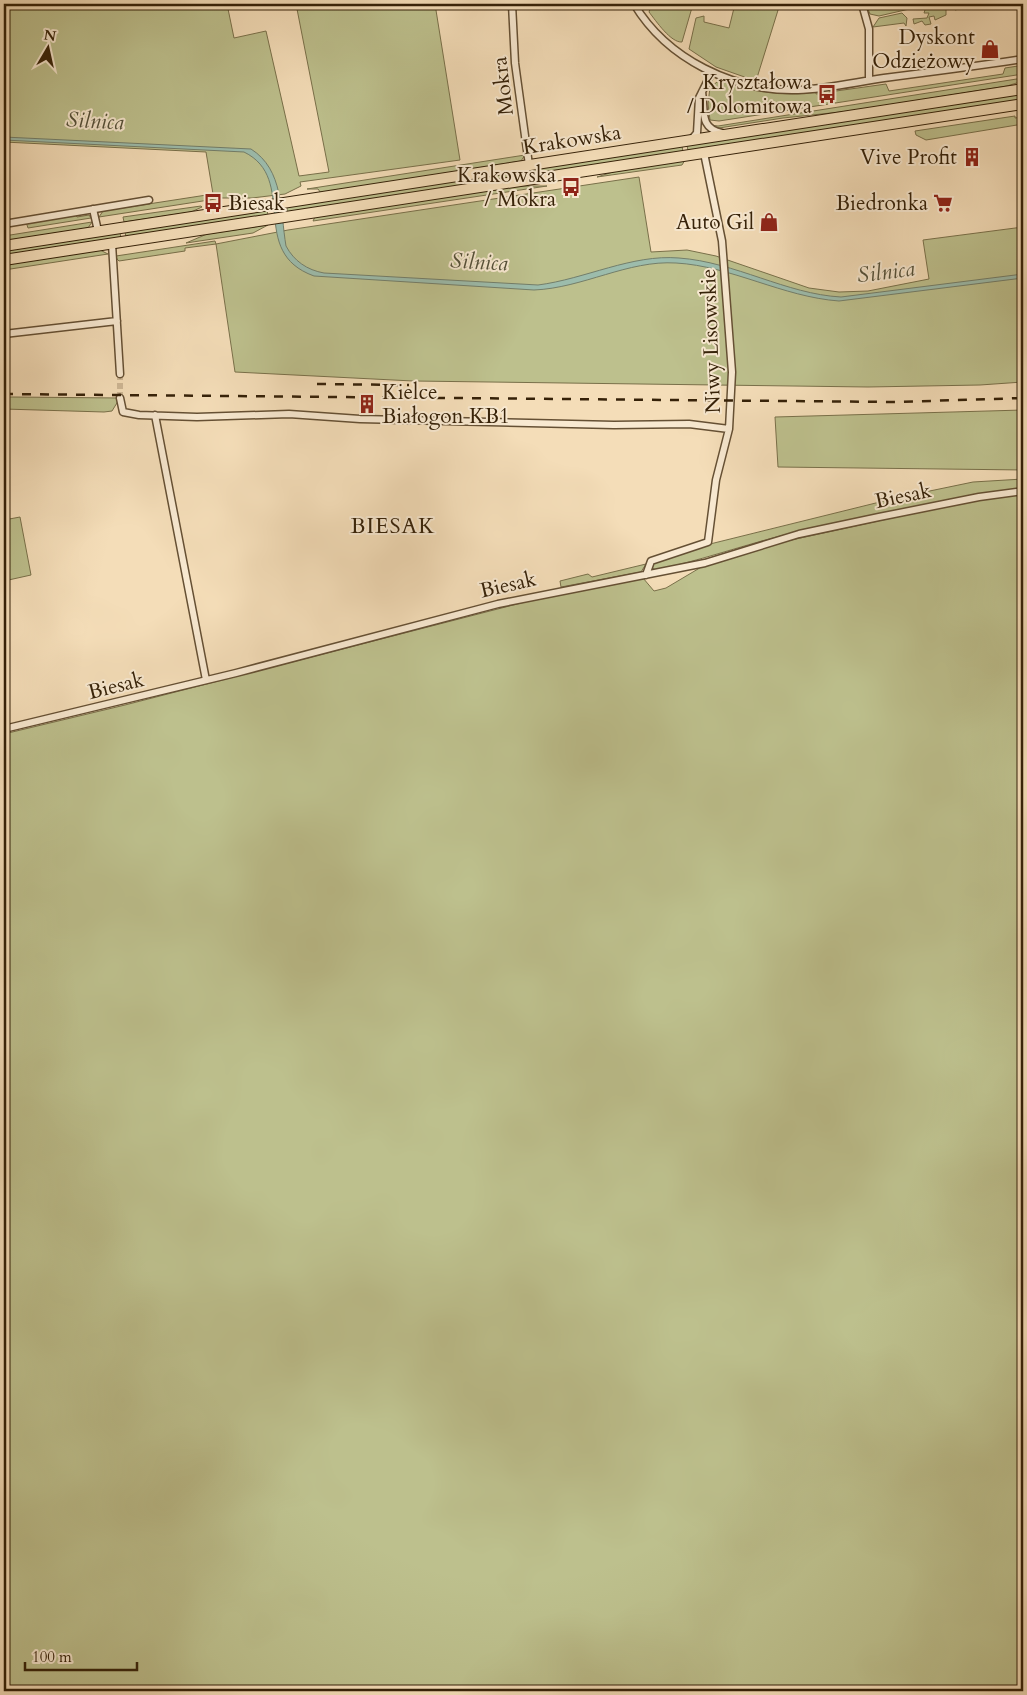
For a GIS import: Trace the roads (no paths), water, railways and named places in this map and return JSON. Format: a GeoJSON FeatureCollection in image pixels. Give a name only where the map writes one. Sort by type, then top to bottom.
{"type":"FeatureCollection","features":[{"type":"Feature","properties":{"kind":"main road","name":"Krakowska"},"geometry":{"type":"LineString","coordinates":[[4,246],[1023,89]]}},
{"type":"Feature","properties":{"kind":"main road","name":"Krakowska"},"geometry":{"type":"LineString","coordinates":[[4,260],[1023,104]]}},
{"type":"Feature","properties":{"kind":"street","name":"Mokra"},"geometry":{"type":"LineString","coordinates":[[512,4],[515,63],[529,165]]}},
{"type":"Feature","properties":{"kind":"street"},"geometry":{"type":"LineString","coordinates":[[634,4],[664,40],[712,72],[744,84],[782,90],[808,90],[1023,59]]}},
{"type":"Feature","properties":{"kind":"street"},"geometry":{"type":"LineString","coordinates":[[862,4],[870,29],[869,80]]}},
{"type":"Feature","properties":{"kind":"street"},"geometry":{"type":"LineString","coordinates":[[691,140],[697,133],[697,105],[712,72]]}},
{"type":"Feature","properties":{"kind":"street"},"geometry":{"type":"LineString","coordinates":[[702,92],[707,126],[715,132],[728,135]]}},
{"type":"Feature","properties":{"kind":"street","name":"Niwy Lisowskie"},"geometry":{"type":"LineString","coordinates":[[646,575],[651,561],[708,542],[716,480],[729,429],[732,372],[726,275],[722,240],[704,153]]}},
{"type":"Feature","properties":{"kind":"street"},"geometry":{"type":"LineString","coordinates":[[4,224],[149,200]]}},
{"type":"Feature","properties":{"kind":"street"},"geometry":{"type":"LineString","coordinates":[[93,209],[98,231]]}},
{"type":"Feature","properties":{"kind":"street"},"geometry":{"type":"LineString","coordinates":[[112,244],[120,374]]}},
{"type":"Feature","properties":{"kind":"street"},"geometry":{"type":"LineString","coordinates":[[4,334],[117,321]]}},
{"type":"Feature","properties":{"kind":"street"},"geometry":{"type":"LineString","coordinates":[[120,398],[120,407],[125,413],[155,415],[220,417],[282,414],[360,419],[614,425],[689,424],[729,429]]}},
{"type":"Feature","properties":{"kind":"street"},"geometry":{"type":"LineString","coordinates":[[155,415],[206,680]]}},
{"type":"Feature","properties":{"kind":"street","name":"Biesak"},"geometry":{"type":"LineString","coordinates":[[4,729],[206,680],[474,609],[554,591],[705,563],[799,534],[979,497],[1023,491]]}},
{"type":"Feature","properties":{"kind":"tunnel"},"geometry":{"type":"LineString","coordinates":[[120,374],[120,398]]}},
{"type":"Feature","properties":{"kind":"railway"},"geometry":{"type":"LineString","coordinates":[[317,384],[409,385]]}},
{"type":"Feature","properties":{"kind":"railway"},"geometry":{"type":"LineString","coordinates":[[4,394],[895,402],[1023,398]]}},
{"type":"Feature","properties":{"kind":"place","name":"Dyskont Odzieżowy"},"geometry":{"type":"Point","coordinates":[990,49]}},
{"type":"Feature","properties":{"kind":"place","name":"Kryształowa / Dolomitowa"},"geometry":{"type":"Point","coordinates":[827,94]}},
{"type":"Feature","properties":{"kind":"place","name":"Vive Profit"},"geometry":{"type":"Point","coordinates":[972,157]}},
{"type":"Feature","properties":{"kind":"place","name":"Krakowska / Mokra"},"geometry":{"type":"Point","coordinates":[571,187]}},
{"type":"Feature","properties":{"kind":"place","name":"Biesak"},"geometry":{"type":"Point","coordinates":[213,203]}},
{"type":"Feature","properties":{"kind":"place","name":"Biedronka"},"geometry":{"type":"Point","coordinates":[943,203]}},
{"type":"Feature","properties":{"kind":"place","name":"Auto Gil"},"geometry":{"type":"Point","coordinates":[769,222]}},
{"type":"Feature","properties":{"kind":"place","name":"Kielce Białogon KB1"},"geometry":{"type":"Point","coordinates":[367,404]}},
{"type":"Feature","properties":{"kind":"district","name":"BIESAK"},"geometry":{"type":"Point","coordinates":[393,526]}},
{"type":"Feature","properties":{"kind":"water label","name":"Silnica"},"geometry":{"type":"Point","coordinates":[95,121]}},
{"type":"Feature","properties":{"kind":"water label","name":"Silnica"},"geometry":{"type":"Point","coordinates":[479,262]}},
{"type":"Feature","properties":{"kind":"water label","name":"Silnica"},"geometry":{"type":"Point","coordinates":[886,272]}}]}
